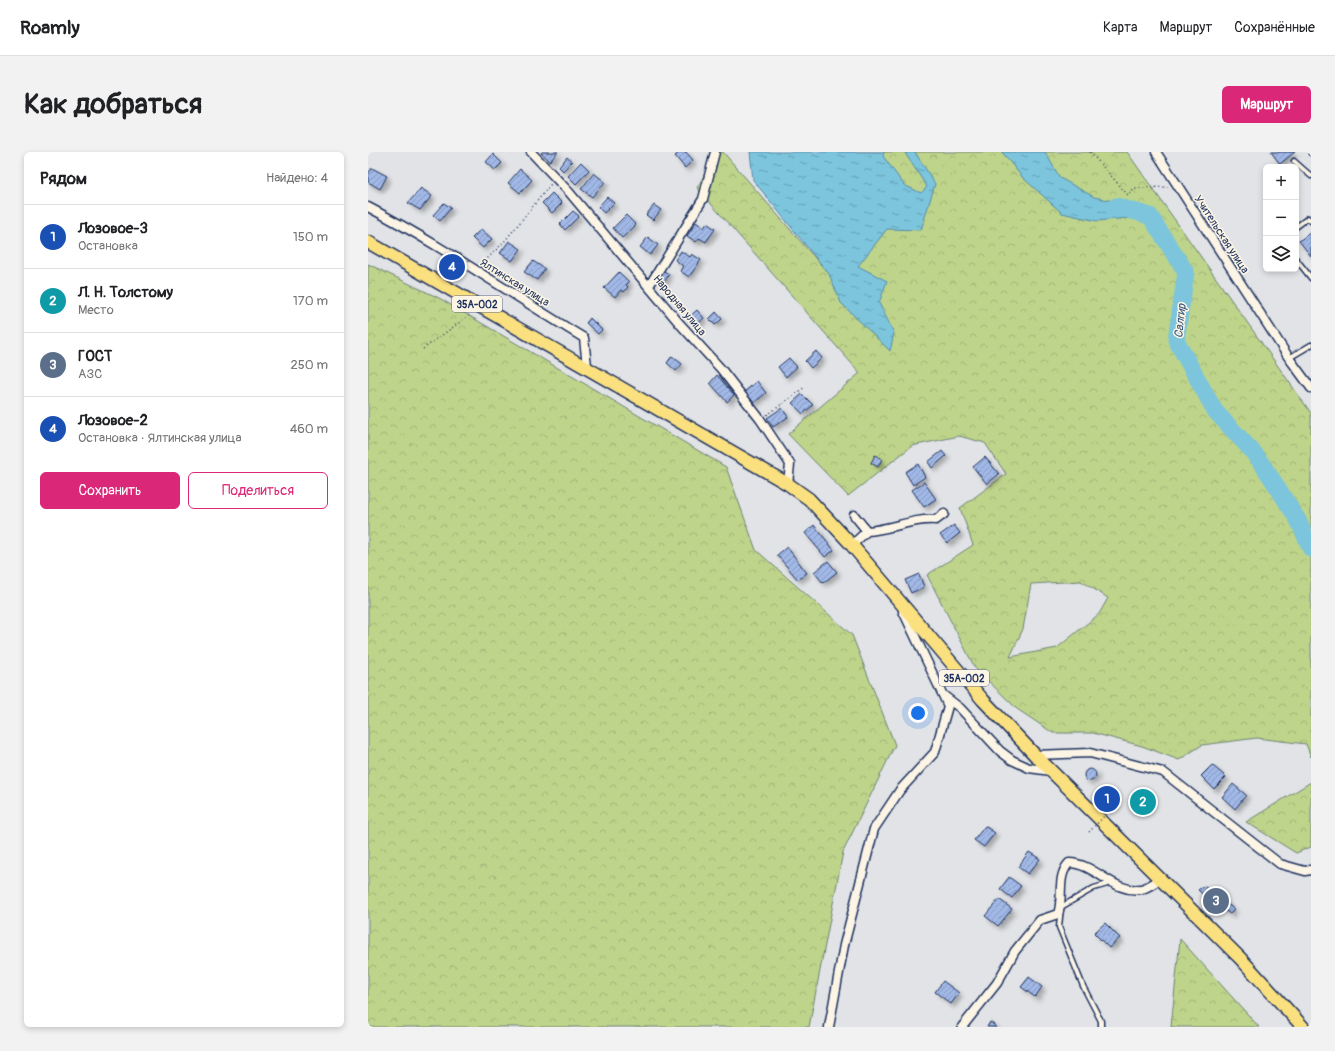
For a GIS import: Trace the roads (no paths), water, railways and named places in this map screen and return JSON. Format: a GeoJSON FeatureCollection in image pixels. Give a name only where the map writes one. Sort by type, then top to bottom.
{"type":"FeatureCollection","features":[{"type":"Feature","properties":{"kind":"main road","name":"35А-002"},"geometry":{"type":"LineString","coordinates":[[368,242],[586,366],[788,484],[808,500],[852,545],[983,700],[1035,755],[1241,959],[1303,1027]]}},
{"type":"Feature","properties":{"kind":"street","name":"Народная улица"},"geometry":{"type":"LineString","coordinates":[[531,152],[721,369],[760,419],[790,464],[788,484]]}},
{"type":"Feature","properties":{"kind":"street"},"geometry":{"type":"LineString","coordinates":[[649,286],[704,199],[715,152]]}},
{"type":"Feature","properties":{"kind":"street","name":"Учительская улица"},"geometry":{"type":"LineString","coordinates":[[1156,152],[1311,388]]}},
{"type":"Feature","properties":{"kind":"street","name":"Ялтинская улица"},"geometry":{"type":"LineString","coordinates":[[368,207],[414,231],[584,338],[586,366]]}},
{"type":"Feature","properties":{"kind":"street"},"geometry":{"type":"LineString","coordinates":[[852,545],[867,531],[881,530],[924,519],[936,520],[944,514]]}},
{"type":"Feature","properties":{"kind":"street"},"geometry":{"type":"LineString","coordinates":[[854,515],[867,531]]}},
{"type":"Feature","properties":{"kind":"street"},"geometry":{"type":"LineString","coordinates":[[829,1027],[844,945],[874,829],[900,790],[935,752],[948,706],[896,597]]}},
{"type":"Feature","properties":{"kind":"street"},"geometry":{"type":"LineString","coordinates":[[942,695],[960,708],[1000,751],[1012,760],[1029,768],[1051,771]]}},
{"type":"Feature","properties":{"kind":"street"},"geometry":{"type":"LineString","coordinates":[[1035,755],[1090,753],[1163,772],[1280,864],[1305,871],[1311,870]]}},
{"type":"Feature","properties":{"kind":"street"},"geometry":{"type":"LineString","coordinates":[[962,1027],[997,983],[1015,951],[1040,920],[1058,914],[1061,907],[1062,877],[1064,868],[1069,863],[1079,863],[1113,882],[1135,889],[1142,889],[1160,879]]}},
{"type":"Feature","properties":{"kind":"lane"},"geometry":{"type":"LineString","coordinates":[[1294,161],[1311,176]]}},
{"type":"Feature","properties":{"kind":"lane"},"geometry":{"type":"LineString","coordinates":[[1299,225],[1308,218],[1311,221]]}},
{"type":"Feature","properties":{"kind":"lane"},"geometry":{"type":"LineString","coordinates":[[1299,263],[1311,278]]}},
{"type":"Feature","properties":{"kind":"lane"},"geometry":{"type":"LineString","coordinates":[[1290,358],[1311,345]]}},
{"type":"Feature","properties":{"kind":"lane"},"geometry":{"type":"LineString","coordinates":[[1101,1027],[1101,1021],[1083,986],[1059,927],[1061,907],[1094,888],[1113,882]]}},
{"type":"Feature","properties":{"kind":"water"},"geometry":{"type":"Polygon","coordinates":[[[750,152],[884,152],[883,156],[904,185],[921,193],[927,187],[905,153],[915,152],[935,184],[921,230],[887,229],[858,266],[887,281],[879,303],[894,333],[890,351],[841,303],[829,274],[753,180],[750,152]]]}},
{"type":"Feature","properties":{"kind":"water"},"geometry":{"type":"Polygon","coordinates":[[[1002,152],[1045,152],[1060,178],[1094,197],[1138,206],[1139,217],[1097,221],[1062,213],[1022,177],[1002,152]]]}},
{"type":"Feature","properties":{"kind":"waterway","name":"Салгир"},"geometry":{"type":"LineString","coordinates":[[1116,206],[1150,216],[1186,272],[1176,340],[1215,411],[1255,454],[1298,520],[1311,549]]}},
{"type":"Feature","properties":{"kind":"place","name":"Лозовое-2"},"geometry":{"type":"Point","coordinates":[452,267]}},
{"type":"Feature","properties":{"kind":"place","name":"Лозовое-3"},"geometry":{"type":"Point","coordinates":[1107,799]}},
{"type":"Feature","properties":{"kind":"place","name":"Л. Н. Толстому"},"geometry":{"type":"Point","coordinates":[1143,802]}},
{"type":"Feature","properties":{"kind":"place","name":"ГОСТ"},"geometry":{"type":"Point","coordinates":[1216,901]}}]}
